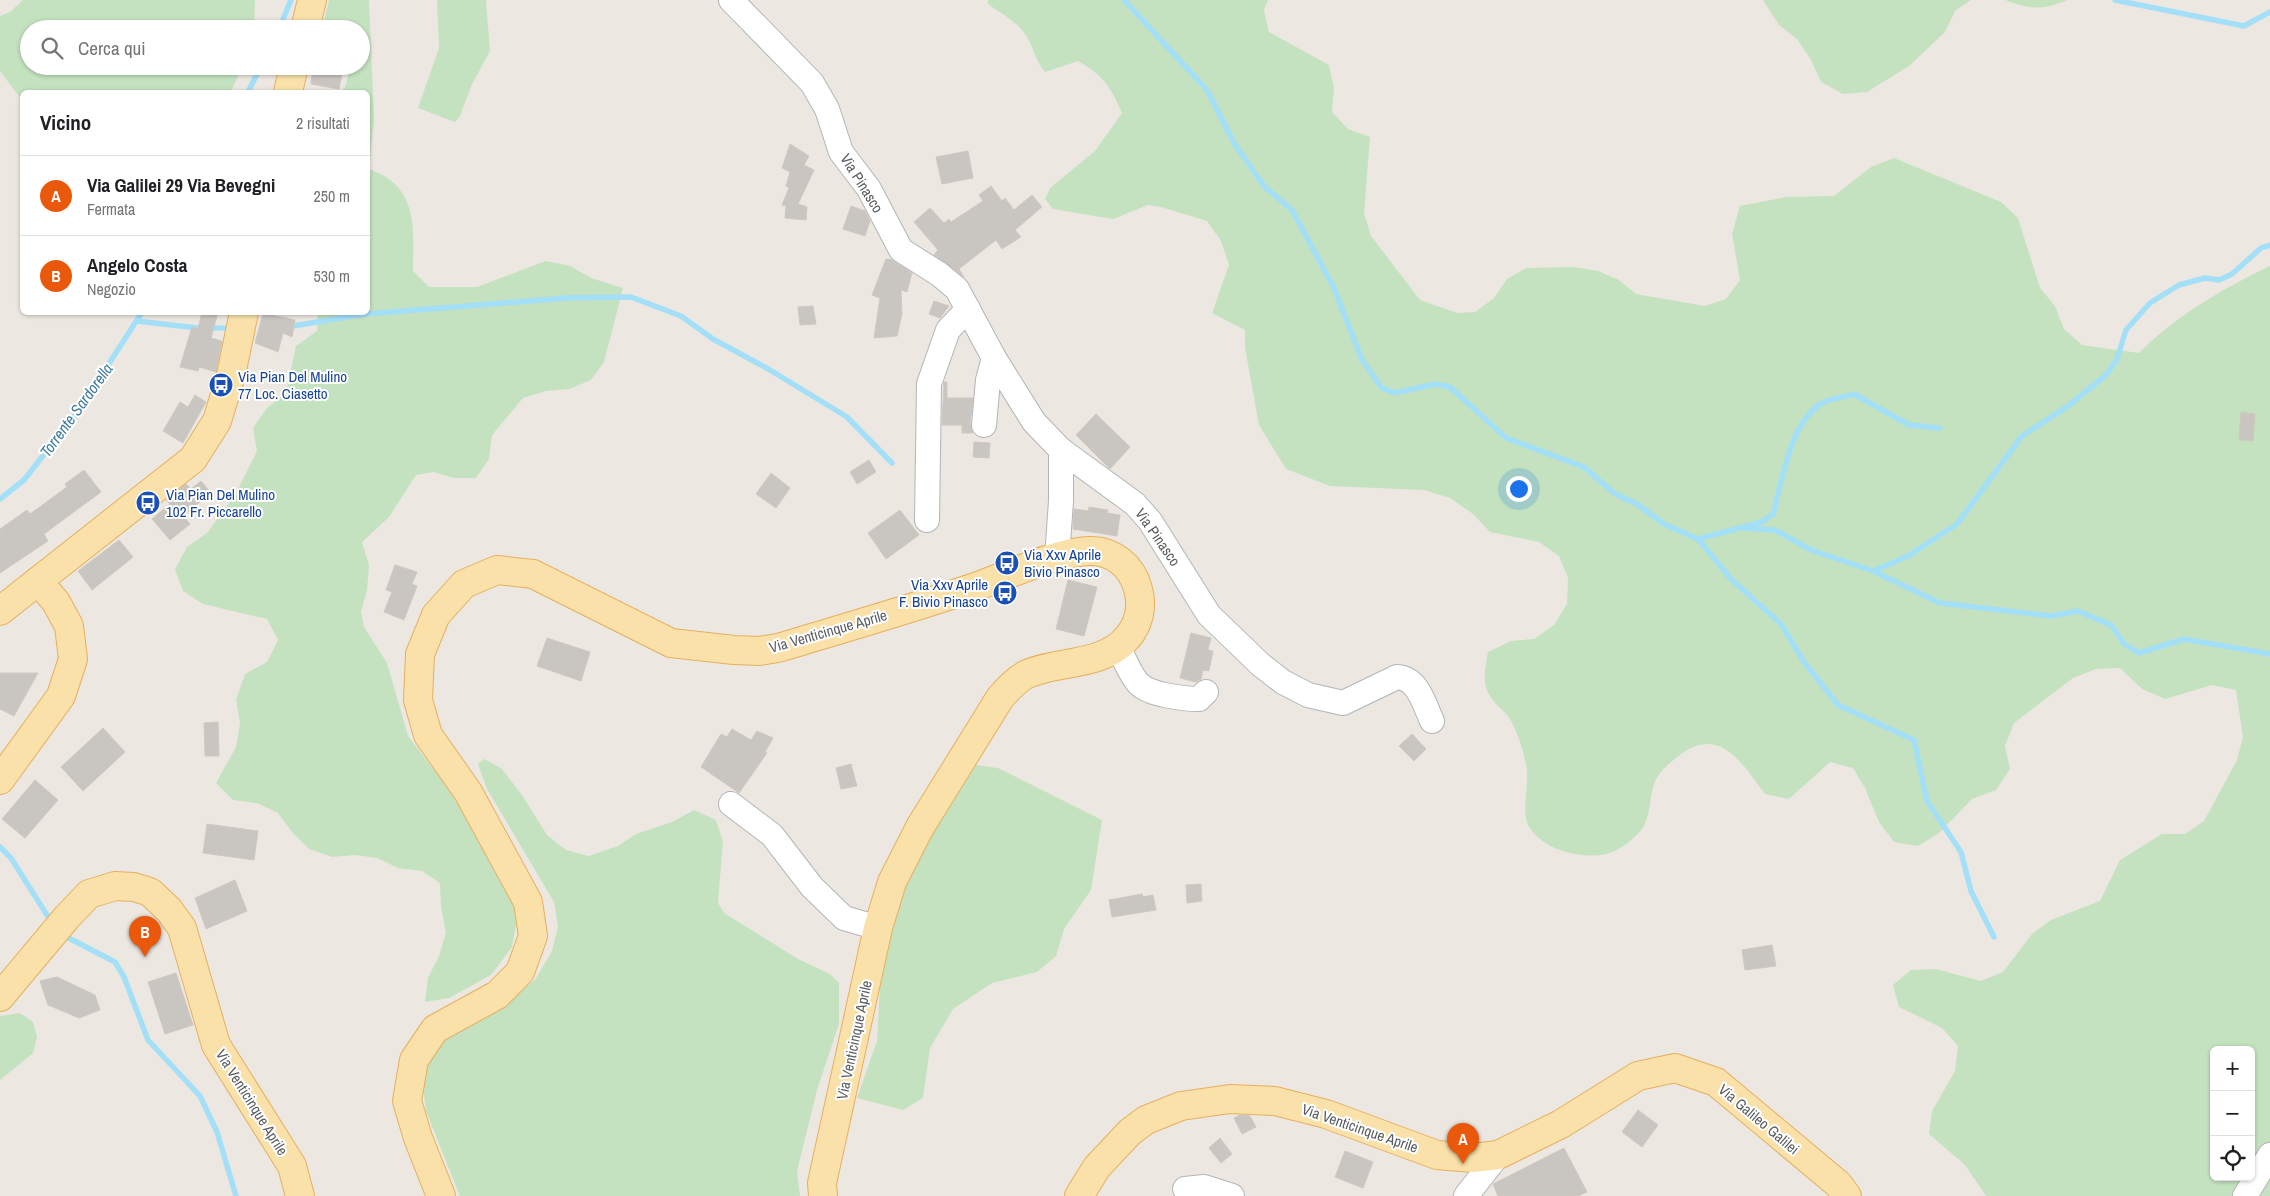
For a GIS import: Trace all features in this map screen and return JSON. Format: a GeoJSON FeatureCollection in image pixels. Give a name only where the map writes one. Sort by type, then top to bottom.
{"type":"FeatureCollection","features":[{"type":"Feature","properties":{"kind":"main road"},"geometry":{"type":"LineString","coordinates":[[288,90],[292,75]]}},
{"type":"Feature","properties":{"kind":"main road"},"geometry":{"type":"LineString","coordinates":[[0,611],[57,564],[193,459],[217,421],[231,375],[243,315]]}},
{"type":"Feature","properties":{"kind":"main road","name":"Via Venticinque Aprile"},"geometry":{"type":"LineString","coordinates":[[441,1196],[418,1138],[408,1101],[414,1060],[434,1029],[497,995],[520,972],[533,936],[528,902],[468,792],[428,735],[418,700],[420,654],[436,615],[464,584],[497,570],[533,574],[671,643],[759,651],[778,648],[966,590],[1057,558],[1089,551],[1106,553],[1122,561],[1136,580],[1140,597],[1140,612],[1135,626],[1127,638],[1118,646],[1098,656],[1026,675],[1012,684],[1000,698],[920,827],[892,882],[878,928],[822,1183],[823,1196]]}},
{"type":"Feature","properties":{"kind":"main road"},"geometry":{"type":"LineString","coordinates":[[0,780],[61,696],[73,660],[69,626],[56,602],[38,581]]}},
{"type":"Feature","properties":{"kind":"main road","name":"Via Venticinque Aprile"},"geometry":{"type":"LineString","coordinates":[[0,997],[67,917],[89,894],[115,886],[134,887],[150,892],[169,910],[182,928],[216,1045],[292,1166],[300,1196]]}},
{"type":"Feature","properties":{"kind":"main road","name":"Via Galileo Galilei"},"geometry":{"type":"LineString","coordinates":[[1498,1155],[1561,1124],[1638,1076],[1675,1068],[1716,1082],[1838,1184],[1847,1196]]}},
{"type":"Feature","properties":{"kind":"main road","name":"Via Venticinque Aprile"},"geometry":{"type":"LineString","coordinates":[[1079,1196],[1097,1167],[1117,1144],[1146,1120],[1181,1106],[1230,1099],[1275,1101],[1303,1107],[1437,1155],[1473,1158],[1498,1155]]}},
{"type":"Feature","properties":{"kind":"street","name":"Via Pinasco"},"geometry":{"type":"LineString","coordinates":[[730,0],[812,83],[827,109],[841,152],[869,189],[901,250],[939,274],[957,289],[994,358],[1034,422],[1061,450],[1135,504],[1150,521],[1209,615],[1261,665],[1283,682],[1308,695],[1342,703],[1397,677],[1404,677],[1412,682],[1419,691],[1432,721]]}},
{"type":"Feature","properties":{"kind":"street"},"geometry":{"type":"LineString","coordinates":[[927,520],[930,384],[948,330],[968,309]]}},
{"type":"Feature","properties":{"kind":"street"},"geometry":{"type":"LineString","coordinates":[[984,424],[988,380],[994,358]]}},
{"type":"Feature","properties":{"kind":"street"},"geometry":{"type":"LineString","coordinates":[[1057,558],[1061,501],[1061,450]]}},
{"type":"Feature","properties":{"kind":"street"},"geometry":{"type":"LineString","coordinates":[[1118,646],[1138,683],[1148,690],[1194,699],[1199,699],[1206,692]]}},
{"type":"Feature","properties":{"kind":"street"},"geometry":{"type":"LineString","coordinates":[[731,804],[772,835],[812,886],[844,918],[878,928]]}},
{"type":"Feature","properties":{"kind":"street"},"geometry":{"type":"LineString","coordinates":[[1466,1196],[1498,1155]]}},
{"type":"Feature","properties":{"kind":"street"},"geometry":{"type":"LineString","coordinates":[[2245,1196],[2270,1155]]}},
{"type":"Feature","properties":{"kind":"street"},"geometry":{"type":"LineString","coordinates":[[1184,1189],[1204,1187],[1232,1196]]}},
{"type":"Feature","properties":{"kind":"green space"},"geometry":{"type":"Polygon","coordinates":[[[23,0],[255,0],[254,20],[20,20],[20,75],[238,75],[232,90],[20,90],[20,97],[0,71],[0,16],[10,12],[23,0]]]}},
{"type":"Feature","properties":{"kind":"green space"},"geometry":{"type":"Polygon","coordinates":[[[329,0],[369,0],[370,20],[324,20],[329,0]]]}},
{"type":"Feature","properties":{"kind":"green space"},"geometry":{"type":"Polygon","coordinates":[[[437,0],[486,0],[490,51],[472,84],[460,116],[455,122],[418,108],[439,48],[437,0]]]}},
{"type":"Feature","properties":{"kind":"green space"},"geometry":{"type":"Polygon","coordinates":[[[988,0],[1268,0],[1264,10],[1269,32],[1329,65],[1334,88],[1332,112],[1348,129],[1370,137],[1364,213],[1371,236],[1420,300],[1457,313],[1475,312],[1494,298],[1507,279],[1526,268],[1574,267],[1598,271],[1619,280],[1636,294],[1705,306],[1726,299],[1740,280],[1732,234],[1740,206],[1786,197],[1834,196],[1871,167],[1894,158],[2001,202],[2018,218],[2040,288],[2055,306],[2064,329],[2082,345],[2139,353],[2184,315],[2235,284],[2270,266],[2270,1196],[1986,1196],[1965,1165],[1929,1134],[1932,1111],[1955,1071],[1958,1046],[1942,1028],[1899,1007],[1893,985],[1911,970],[1935,969],[1981,981],[2003,972],[2032,934],[2051,920],[2100,901],[2120,860],[2162,834],[2185,834],[2204,821],[2237,760],[2243,737],[2236,690],[2212,685],[2165,699],[2142,689],[2120,668],[2096,669],[2073,678],[2014,723],[2005,746],[2010,769],[1996,790],[1972,799],[1939,833],[1918,846],[1894,842],[1879,822],[1865,788],[1853,768],[1830,762],[1789,799],[1765,794],[1748,771],[1730,752],[1719,746],[1708,744],[1695,746],[1681,754],[1663,770],[1653,788],[1645,824],[1624,846],[1607,854],[1592,856],[1571,853],[1550,846],[1534,833],[1528,825],[1525,812],[1527,772],[1525,759],[1514,727],[1508,716],[1495,703],[1486,688],[1485,676],[1488,652],[1511,641],[1534,639],[1554,625],[1567,604],[1568,578],[1559,556],[1539,542],[1490,532],[1473,514],[1450,498],[1424,490],[1330,486],[1286,469],[1259,425],[1245,348],[1245,330],[1212,313],[1229,265],[1221,241],[1207,221],[1148,205],[1113,219],[1053,209],[1045,199],[1050,188],[1095,151],[1122,113],[1105,82],[1078,61],[1045,72],[1028,38],[1013,21],[988,4],[988,0]]]}},
{"type":"Feature","properties":{"kind":"green space"},"geometry":{"type":"Polygon","coordinates":[[[1763,0],[1971,0],[1955,11],[1945,32],[1909,66],[1867,92],[1843,94],[1821,82],[1811,60],[1797,39],[1779,25],[1763,0]]]}},
{"type":"Feature","properties":{"kind":"green space"},"geometry":{"type":"Polygon","coordinates":[[[2005,0],[2068,0],[2051,6],[2036,8],[2022,6],[2005,0]]]}},
{"type":"Feature","properties":{"kind":"green space"},"geometry":{"type":"Polygon","coordinates":[[[370,24],[374,119],[370,159],[370,90],[343,90],[348,75],[370,75],[370,24]]]}},
{"type":"Feature","properties":{"kind":"green space"},"geometry":{"type":"Polygon","coordinates":[[[370,169],[390,180],[399,188],[405,198],[412,222],[413,271],[429,287],[477,287],[546,261],[570,266],[591,278],[623,288],[604,362],[591,380],[569,389],[546,391],[523,398],[492,435],[489,459],[476,478],[453,478],[434,472],[416,475],[389,517],[362,542],[369,565],[367,590],[361,612],[364,627],[387,663],[408,736],[470,817],[519,908],[512,947],[491,975],[449,998],[425,1002],[428,978],[439,956],[446,932],[441,907],[440,883],[422,871],[398,868],[377,858],[355,855],[332,857],[309,849],[292,832],[278,813],[257,803],[233,800],[216,783],[236,747],[240,723],[236,700],[245,674],[267,662],[278,640],[267,619],[203,604],[183,591],[175,569],[187,547],[207,533],[235,495],[257,451],[253,428],[267,408],[286,393],[296,346],[317,331],[318,315],[370,315],[370,169]]]}},
{"type":"Feature","properties":{"kind":"green space"},"geometry":{"type":"Polygon","coordinates":[[[484,759],[501,768],[522,795],[547,835],[566,850],[589,856],[618,846],[636,834],[672,822],[694,810],[716,820],[723,842],[718,903],[724,913],[798,959],[830,974],[839,983],[839,1024],[817,1090],[797,1171],[800,1196],[460,1196],[426,1111],[423,1087],[427,1063],[440,1042],[483,1017],[535,980],[552,951],[558,926],[554,902],[487,789],[478,764],[484,759]]]}},
{"type":"Feature","properties":{"kind":"green space"},"geometry":{"type":"Polygon","coordinates":[[[976,765],[998,768],[1102,820],[1091,890],[1064,929],[1056,956],[1037,972],[992,983],[953,1009],[930,1048],[923,1098],[903,1110],[857,1098],[877,1041],[880,988],[897,908],[919,854],[976,765]]]}},
{"type":"Feature","properties":{"kind":"green space"},"geometry":{"type":"Polygon","coordinates":[[[20,1013],[33,1022],[37,1037],[33,1053],[0,1080],[0,1016],[20,1013]]]}},
{"type":"Feature","properties":{"kind":"building"},"geometry":{"type":"Polygon","coordinates":[[[312,75],[342,75],[339,89],[311,84],[312,75]]]}},
{"type":"Feature","properties":{"kind":"building"},"geometry":{"type":"Polygon","coordinates":[[[790,144],[809,156],[804,165],[814,170],[798,204],[807,207],[806,220],[785,218],[786,206],[782,205],[789,188],[786,186],[790,172],[782,168],[790,144]]]}},
{"type":"Feature","properties":{"kind":"building"},"geometry":{"type":"Polygon","coordinates":[[[968,151],[973,178],[942,184],[936,157],[968,151]]]}},
{"type":"Feature","properties":{"kind":"building"},"geometry":{"type":"Polygon","coordinates":[[[991,186],[1002,201],[1005,198],[1014,210],[1032,195],[1042,207],[1015,230],[1021,237],[1002,249],[996,240],[959,269],[964,277],[934,255],[938,250],[914,222],[930,208],[944,223],[949,219],[951,222],[983,201],[979,195],[991,186]]]}},
{"type":"Feature","properties":{"kind":"building"},"geometry":{"type":"Polygon","coordinates":[[[851,206],[865,211],[870,221],[865,236],[843,229],[851,206]]]}},
{"type":"Feature","properties":{"kind":"building"},"geometry":{"type":"Polygon","coordinates":[[[886,259],[892,260],[912,273],[907,292],[901,290],[902,314],[897,336],[874,338],[880,298],[872,295],[886,259]]]}},
{"type":"Feature","properties":{"kind":"building"},"geometry":{"type":"Polygon","coordinates":[[[934,301],[949,306],[940,318],[929,314],[934,301]]]}},
{"type":"Feature","properties":{"kind":"building"},"geometry":{"type":"Polygon","coordinates":[[[813,306],[816,324],[800,325],[798,307],[813,306]]]}},
{"type":"Feature","properties":{"kind":"building"},"geometry":{"type":"Polygon","coordinates":[[[201,315],[217,315],[211,338],[222,341],[216,372],[199,367],[198,371],[180,367],[192,327],[198,329],[201,315]]]}},
{"type":"Feature","properties":{"kind":"building"},"geometry":{"type":"Polygon","coordinates":[[[262,315],[295,320],[292,337],[283,333],[278,352],[255,343],[262,315]]]}},
{"type":"Feature","properties":{"kind":"building"},"geometry":{"type":"Polygon","coordinates":[[[944,382],[947,382],[947,398],[973,398],[970,424],[973,433],[962,433],[962,425],[942,425],[944,382]]]}},
{"type":"Feature","properties":{"kind":"building"},"geometry":{"type":"Polygon","coordinates":[[[195,395],[206,402],[183,443],[163,431],[180,402],[188,407],[195,395]]]}},
{"type":"Feature","properties":{"kind":"building"},"geometry":{"type":"Polygon","coordinates":[[[2241,412],[2255,414],[2253,441],[2239,440],[2241,412]]]}},
{"type":"Feature","properties":{"kind":"building"},"geometry":{"type":"Polygon","coordinates":[[[1096,414],[1130,447],[1110,469],[1076,435],[1096,414]]]}},
{"type":"Feature","properties":{"kind":"building"},"geometry":{"type":"Polygon","coordinates":[[[974,442],[990,443],[989,458],[973,457],[974,442]]]}},
{"type":"Feature","properties":{"kind":"building"},"geometry":{"type":"Polygon","coordinates":[[[869,460],[876,472],[857,484],[850,472],[869,460]]]}},
{"type":"Feature","properties":{"kind":"building"},"geometry":{"type":"Polygon","coordinates":[[[84,470],[101,492],[44,534],[48,541],[0,573],[0,529],[27,510],[30,514],[67,487],[65,484],[84,470]]]}},
{"type":"Feature","properties":{"kind":"building"},"geometry":{"type":"Polygon","coordinates":[[[771,473],[790,488],[776,508],[756,494],[771,473]]]}},
{"type":"Feature","properties":{"kind":"building"},"geometry":{"type":"Polygon","coordinates":[[[201,481],[211,493],[183,516],[190,524],[170,540],[152,519],[170,504],[166,500],[186,484],[191,489],[201,481]]]}},
{"type":"Feature","properties":{"kind":"building"},"geometry":{"type":"Polygon","coordinates":[[[1089,507],[1108,510],[1107,513],[1120,515],[1117,536],[1073,529],[1074,509],[1088,511],[1089,507]]]}},
{"type":"Feature","properties":{"kind":"building"},"geometry":{"type":"Polygon","coordinates":[[[900,510],[919,535],[886,559],[868,533],[900,510]]]}},
{"type":"Feature","properties":{"kind":"building"},"geometry":{"type":"Polygon","coordinates":[[[119,540],[133,557],[92,590],[78,571],[119,540]]]}},
{"type":"Feature","properties":{"kind":"building"},"geometry":{"type":"Polygon","coordinates":[[[395,565],[417,572],[412,584],[417,586],[404,620],[384,612],[392,592],[386,590],[395,565]]]}},
{"type":"Feature","properties":{"kind":"building"},"geometry":{"type":"Polygon","coordinates":[[[1068,580],[1097,587],[1084,636],[1056,629],[1068,580]]]}},
{"type":"Feature","properties":{"kind":"building"},"geometry":{"type":"Polygon","coordinates":[[[1191,633],[1211,638],[1208,650],[1213,651],[1209,671],[1203,670],[1201,679],[1196,682],[1180,678],[1191,633]]]}},
{"type":"Feature","properties":{"kind":"building"},"geometry":{"type":"Polygon","coordinates":[[[547,638],[590,652],[581,681],[537,666],[547,638]]]}},
{"type":"Feature","properties":{"kind":"building"},"geometry":{"type":"Polygon","coordinates":[[[0,673],[38,673],[14,716],[0,709],[0,673]]]}},
{"type":"Feature","properties":{"kind":"building"},"geometry":{"type":"Polygon","coordinates":[[[218,722],[219,756],[205,756],[204,723],[218,722]]]}},
{"type":"Feature","properties":{"kind":"building"},"geometry":{"type":"Polygon","coordinates":[[[103,728],[125,752],[83,791],[61,767],[103,728]]]}},
{"type":"Feature","properties":{"kind":"building"},"geometry":{"type":"Polygon","coordinates":[[[732,729],[751,740],[757,731],[773,738],[765,752],[767,753],[739,793],[701,767],[721,734],[727,737],[732,729]]]}},
{"type":"Feature","properties":{"kind":"building"},"geometry":{"type":"Polygon","coordinates":[[[1412,734],[1426,749],[1414,761],[1399,746],[1412,734]]]}},
{"type":"Feature","properties":{"kind":"building"},"geometry":{"type":"Polygon","coordinates":[[[851,764],[857,786],[841,789],[836,768],[851,764]]]}},
{"type":"Feature","properties":{"kind":"building"},"geometry":{"type":"Polygon","coordinates":[[[35,780],[58,800],[25,838],[2,819],[35,780]]]}},
{"type":"Feature","properties":{"kind":"building"},"geometry":{"type":"Polygon","coordinates":[[[207,824],[258,831],[254,860],[203,853],[207,824]]]}},
{"type":"Feature","properties":{"kind":"building"},"geometry":{"type":"Polygon","coordinates":[[[235,880],[247,911],[206,929],[195,898],[235,880]]]}},
{"type":"Feature","properties":{"kind":"building"},"geometry":{"type":"Polygon","coordinates":[[[1201,884],[1202,901],[1187,903],[1186,885],[1201,884]]]}},
{"type":"Feature","properties":{"kind":"building"},"geometry":{"type":"Polygon","coordinates":[[[1142,894],[1143,897],[1153,895],[1156,910],[1112,917],[1109,900],[1142,894]]]}},
{"type":"Feature","properties":{"kind":"building"},"geometry":{"type":"Polygon","coordinates":[[[1772,945],[1776,966],[1745,970],[1742,950],[1772,945]]]}},
{"type":"Feature","properties":{"kind":"building"},"geometry":{"type":"Polygon","coordinates":[[[176,973],[193,1025],[165,1034],[148,982],[176,973]]]}},
{"type":"Feature","properties":{"kind":"building"},"geometry":{"type":"Polygon","coordinates":[[[57,977],[95,995],[100,1010],[79,1018],[48,1005],[40,981],[57,977]]]}},
{"type":"Feature","properties":{"kind":"building"},"geometry":{"type":"Polygon","coordinates":[[[1638,1110],[1658,1125],[1642,1147],[1622,1132],[1638,1110]]]}},
{"type":"Feature","properties":{"kind":"building"},"geometry":{"type":"Polygon","coordinates":[[[1240,1115],[1250,1116],[1256,1127],[1242,1134],[1234,1118],[1240,1115]]]}},
{"type":"Feature","properties":{"kind":"building"},"geometry":{"type":"Polygon","coordinates":[[[1220,1138],[1232,1154],[1221,1163],[1209,1148],[1220,1138]]]}},
{"type":"Feature","properties":{"kind":"building"},"geometry":{"type":"Polygon","coordinates":[[[1564,1148],[1587,1192],[1578,1196],[1498,1196],[1493,1184],[1564,1148]]]}},
{"type":"Feature","properties":{"kind":"building"},"geometry":{"type":"Polygon","coordinates":[[[1345,1151],[1373,1162],[1363,1188],[1335,1177],[1345,1151]]]}},
{"type":"Feature","properties":{"kind":"waterway","name":"Torrente Sardorella"},"geometry":{"type":"LineString","coordinates":[[283,20],[291,0]]}},
{"type":"Feature","properties":{"kind":"waterway"},"geometry":{"type":"LineString","coordinates":[[1124,0],[1207,90],[1234,143],[1264,186],[1292,210],[1334,288],[1362,360],[1382,388],[1395,393],[1435,384],[1450,387],[1506,438],[1584,467],[1615,494],[1637,504],[1664,524],[1698,539],[1731,579],[1781,624],[1804,662],[1838,705],[1914,740],[1927,801],[1961,852],[1971,891],[1994,937]]}},
{"type":"Feature","properties":{"kind":"waterway"},"geometry":{"type":"LineString","coordinates":[[2115,0],[2244,26],[2270,12]]}},
{"type":"Feature","properties":{"kind":"waterway","name":"Torrente Sardorella"},"geometry":{"type":"LineString","coordinates":[[249,90],[256,75]]}},
{"type":"Feature","properties":{"kind":"waterway"},"geometry":{"type":"LineString","coordinates":[[1873,571],[1908,556],[1957,524],[2022,436],[2068,406],[2107,374],[2117,359],[2126,330],[2150,303],[2179,285],[2205,278],[2219,280],[2232,274],[2261,248],[2270,245]]}},
{"type":"Feature","properties":{"kind":"waterway"},"geometry":{"type":"LineString","coordinates":[[370,314],[566,298],[631,297],[681,316],[713,339],[770,370],[847,417],[892,463]]}},
{"type":"Feature","properties":{"kind":"waterway","name":"Torrente Sardorella"},"geometry":{"type":"LineString","coordinates":[[0,499],[24,480],[82,406],[140,315]]}},
{"type":"Feature","properties":{"kind":"waterway"},"geometry":{"type":"LineString","coordinates":[[287,327],[360,315]]}},
{"type":"Feature","properties":{"kind":"waterway"},"geometry":{"type":"LineString","coordinates":[[137,321],[197,328],[233,328]]}},
{"type":"Feature","properties":{"kind":"waterway"},"geometry":{"type":"LineString","coordinates":[[1698,539],[1762,522],[1773,514],[1785,467],[1796,436],[1803,422],[1812,411],[1824,402],[1854,394],[1909,425],[1940,428]]}},
{"type":"Feature","properties":{"kind":"waterway"},"geometry":{"type":"LineString","coordinates":[[1743,528],[1775,530],[1811,550],[1873,571],[1940,603],[2052,616],[2078,611],[2111,625],[2124,644],[2139,653],[2184,639],[2270,654]]}},
{"type":"Feature","properties":{"kind":"waterway"},"geometry":{"type":"LineString","coordinates":[[0,847],[11,858],[52,923]]}},
{"type":"Feature","properties":{"kind":"waterway"},"geometry":{"type":"LineString","coordinates":[[61,934],[115,962],[124,977],[148,1040],[200,1096],[217,1132],[236,1196]]}},
{"type":"Feature","properties":{"kind":"place","name":"Via Pian Del Mulino 77 Loc. Ciasetto"},"geometry":{"type":"Point","coordinates":[221,385]}},
{"type":"Feature","properties":{"kind":"place","name":"Via Pian Del Mulino 102 Fr. Piccarello"},"geometry":{"type":"Point","coordinates":[148,503]}},
{"type":"Feature","properties":{"kind":"place","name":"Via Xxv Aprile Bivio Pinasco"},"geometry":{"type":"Point","coordinates":[1007,563]}},
{"type":"Feature","properties":{"kind":"place","name":"Via Xxv Aprile F. Bivio Pinasco"},"geometry":{"type":"Point","coordinates":[1005,593]}},
{"type":"Feature","properties":{"kind":"place","name":"Angelo Costa"},"geometry":{"type":"Point","coordinates":[145,957]}},
{"type":"Feature","properties":{"kind":"place","name":"Via Galilei 29 Via Bevegni"},"geometry":{"type":"Point","coordinates":[1463,1164]}}]}
